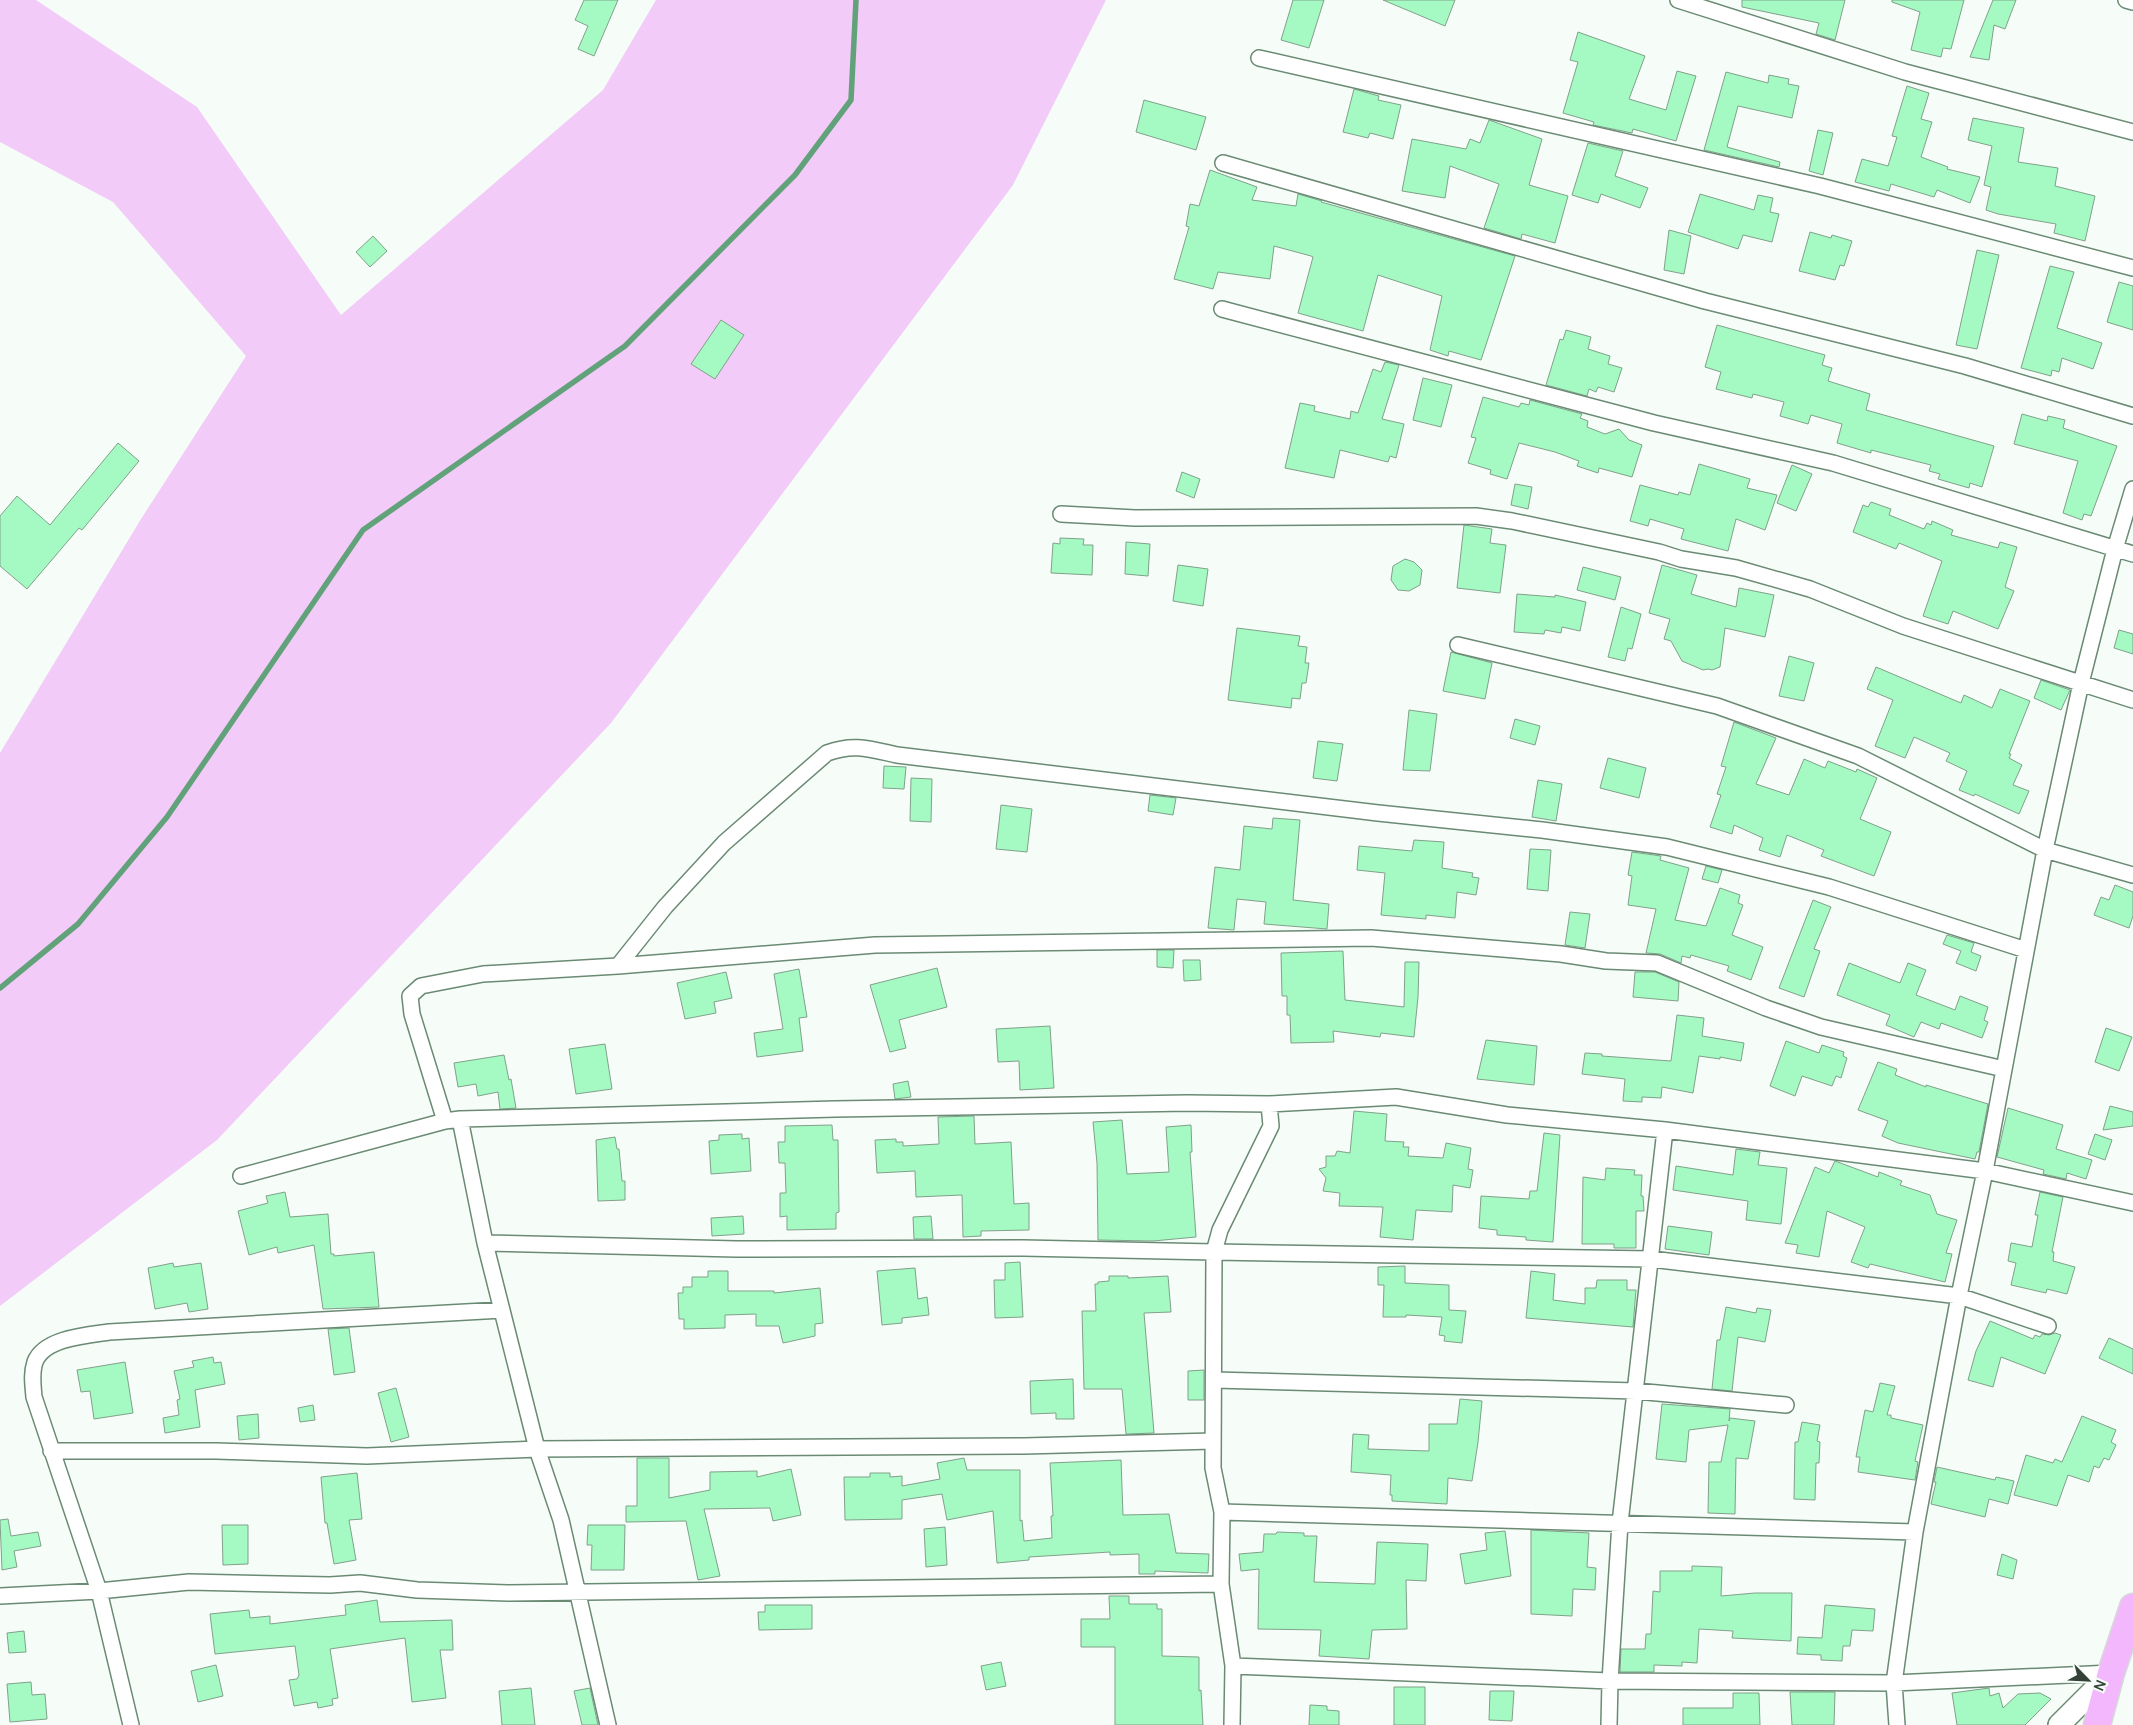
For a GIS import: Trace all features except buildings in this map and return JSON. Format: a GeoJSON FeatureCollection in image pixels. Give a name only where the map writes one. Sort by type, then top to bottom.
{"type":"FeatureCollection","features":[{"type":"Feature","properties":{"kind":"highway"},"geometry":{"type":"LineString","coordinates":[[2097,1725],[2110,1673],[2133,1607]]}},
{"type":"Feature","properties":{"kind":"street"},"geometry":{"type":"LineString","coordinates":[[1678,0],[1905,72],[2133,132]]}},
{"type":"Feature","properties":{"kind":"street"},"geometry":{"type":"LineString","coordinates":[[2126,0],[2133,2]]}},
{"type":"Feature","properties":{"kind":"street"},"geometry":{"type":"LineString","coordinates":[[1259,58],[1820,186],[2133,268]]}},
{"type":"Feature","properties":{"kind":"street"},"geometry":{"type":"LineString","coordinates":[[1223,163],[1705,301],[1964,366],[2133,416]]}},
{"type":"Feature","properties":{"kind":"street"},"geometry":{"type":"LineString","coordinates":[[1222,309],[1654,423],[1832,463],[2133,554]]}},
{"type":"Feature","properties":{"kind":"street"},"geometry":{"type":"LineString","coordinates":[[1897,1725],[1894,1684],[1915,1532],[1959,1296],[1985,1171],[2045,850],[2081,684],[2115,548],[2133,489]]}},
{"type":"Feature","properties":{"kind":"street"},"geometry":{"type":"LineString","coordinates":[[1061,514],[1135,518],[1476,516],[1512,521],[1766,576],[1838,599],[1903,626],[2133,700]]}},
{"type":"Feature","properties":{"kind":"street"},"geometry":{"type":"LineString","coordinates":[[1458,645],[1727,709],[1858,756],[2045,850],[2133,875]]}},
{"type":"Feature","properties":{"kind":"street"},"geometry":{"type":"LineString","coordinates":[[618,966],[665,907],[724,843],[827,753],[843,747],[860,747],[906,757],[1358,811],[1542,830],[1666,847],[1829,887],[2026,950]]}},
{"type":"Feature","properties":{"kind":"street"},"geometry":{"type":"LineString","coordinates":[[445,1120],[412,1014],[410,996],[421,986],[483,974],[618,966],[875,945],[1371,938],[1561,954],[1606,961],[1657,963],[1766,1008],[1821,1027],[2004,1069]]}},
{"type":"Feature","properties":{"kind":"street"},"geometry":{"type":"LineString","coordinates":[[241,1176],[445,1120],[835,1109],[1188,1103],[1269,1104],[1396,1097],[1507,1115],[1665,1130],[1985,1171],[2133,1203]]}},
{"type":"Feature","properties":{"kind":"street"},"geometry":{"type":"LineString","coordinates":[[1232,1725],[1233,1666],[1221,1584],[1222,1512],[1213,1468],[1214,1252],[1220,1230],[1271,1126],[1269,1104]]}},
{"type":"Feature","properties":{"kind":"street"},"geometry":{"type":"LineString","coordinates":[[460,1119],[485,1243],[537,1449],[561,1520],[608,1725]]}},
{"type":"Feature","properties":{"kind":"street"},"geometry":{"type":"LineString","coordinates":[[1609,1725],[1620,1524],[1665,1130]]}},
{"type":"Feature","properties":{"kind":"street"},"geometry":{"type":"LineString","coordinates":[[485,1243],[736,1248],[1023,1248],[1650,1259],[1959,1296],[2048,1326]]}},
{"type":"Feature","properties":{"kind":"street"},"geometry":{"type":"LineString","coordinates":[[132,1725],[99,1590],[34,1397],[32,1376],[35,1360],[48,1347],[71,1337],[119,1331],[502,1310]]}},
{"type":"Feature","properties":{"kind":"street"},"geometry":{"type":"LineString","coordinates":[[1214,1380],[1636,1391],[1786,1404]]}},
{"type":"Feature","properties":{"kind":"street"},"geometry":{"type":"LineString","coordinates":[[51,1451],[216,1452],[367,1456],[537,1449],[1014,1446],[1213,1441]]}},
{"type":"Feature","properties":{"kind":"street"},"geometry":{"type":"LineString","coordinates":[[1222,1512],[1915,1532]]}},
{"type":"Feature","properties":{"kind":"street"},"geometry":{"type":"LineString","coordinates":[[0,1596],[189,1582],[330,1585],[360,1583],[417,1590],[508,1593],[1221,1584]]}},
{"type":"Feature","properties":{"kind":"street"},"geometry":{"type":"LineString","coordinates":[[1233,1666],[1610,1681],[1894,1684],[2110,1673]]}},
{"type":"Feature","properties":{"kind":"street"},"geometry":{"type":"LineString","coordinates":[[2059,1725],[2110,1673]]}},
{"type":"Feature","properties":{"kind":"shaded area"},"geometry":{"type":"Polygon","coordinates":[[[0,0],[36,0],[197,107],[341,315],[603,90],[656,0],[1106,0],[1013,185],[611,723],[217,1140],[0,1306],[0,753],[141,519],[246,356],[113,202],[0,142],[0,0]]]}},
{"type":"Feature","properties":{"kind":"waterway"},"geometry":{"type":"LineString","coordinates":[[0,988],[78,924],[167,817],[363,530],[625,346],[795,175],[851,100],[856,0]]}}]}
